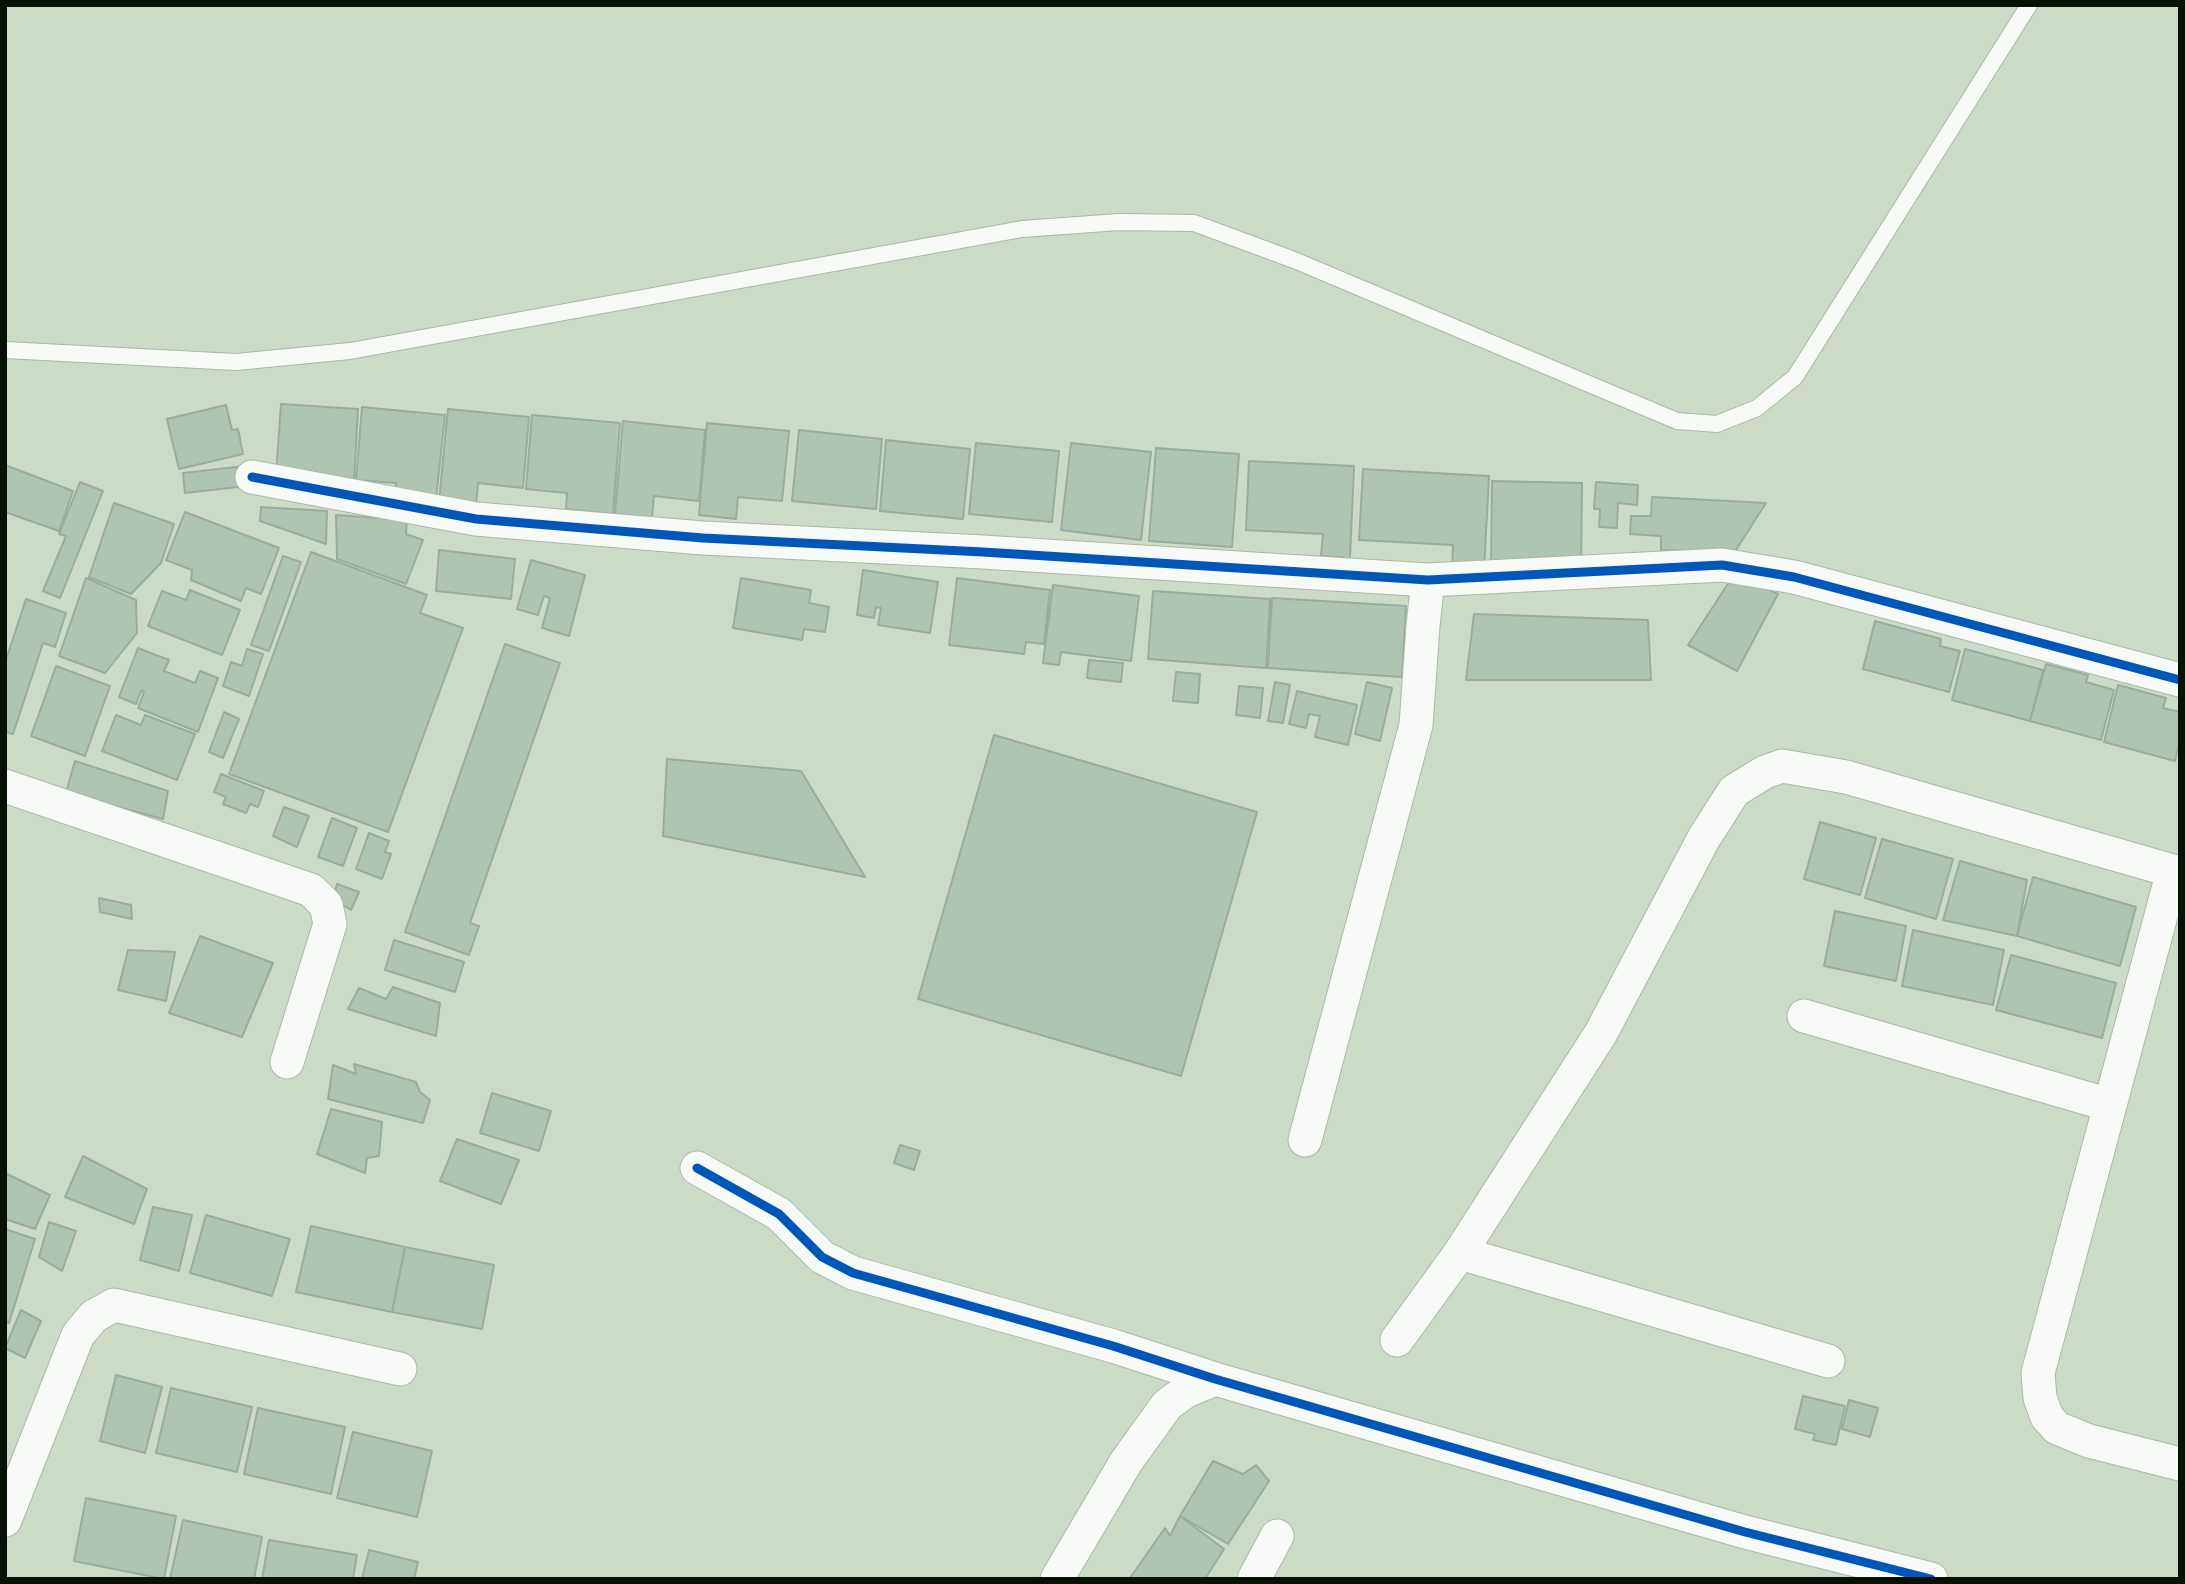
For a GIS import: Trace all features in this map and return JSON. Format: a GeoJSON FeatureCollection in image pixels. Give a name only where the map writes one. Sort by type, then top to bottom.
{"type":"FeatureCollection","features":[{"type":"Feature","properties":{"kind":"street"},"geometry":{"type":"LineString","coordinates":[[252,477],[489,520],[703,538],[982,552],[1428,580],[1722,565],[1794,577],[2180,680]]}},
{"type":"Feature","properties":{"kind":"street"},"geometry":{"type":"LineString","coordinates":[[1305,1140],[1416,725],[1428,580]]}},
{"type":"Feature","properties":{"kind":"street"},"geometry":{"type":"LineString","coordinates":[[1397,1340],[1460,1253],[1601,1033],[1704,838],[1734,791],[1765,772],[1783,765],[1846,777],[2177,872],[2110,1105],[2038,1373],[2040,1398],[2047,1417],[2057,1428],[2089,1441],[2180,1464]]}},
{"type":"Feature","properties":{"kind":"street"},"geometry":{"type":"LineString","coordinates":[[5,786],[311,890],[326,905],[330,924],[286,1062]]}},
{"type":"Feature","properties":{"kind":"street"},"geometry":{"type":"LineString","coordinates":[[1804,1016],[2110,1105]]}},
{"type":"Feature","properties":{"kind":"street"},"geometry":{"type":"LineString","coordinates":[[698,1168],[779,1214],[822,1257],[853,1273],[1113,1346],[1215,1379],[1745,1532],[1931,1579]]}},
{"type":"Feature","properties":{"kind":"street"},"geometry":{"type":"LineString","coordinates":[[1460,1253],[1828,1361]]}},
{"type":"Feature","properties":{"kind":"street"},"geometry":{"type":"LineString","coordinates":[[5,1520],[78,1335],[94,1316],[114,1305],[400,1369]]}},
{"type":"Feature","properties":{"kind":"street"},"geometry":{"type":"LineString","coordinates":[[1057,1579],[1126,1462],[1167,1405],[1186,1391],[1215,1379]]}},
{"type":"Feature","properties":{"kind":"street"},"geometry":{"type":"LineString","coordinates":[[1254,1579],[1277,1536]]}},
{"type":"Feature","properties":{"kind":"lane"},"geometry":{"type":"LineString","coordinates":[[5,350],[236,362],[350,351],[1022,229],[1119,222],[1194,223],[1294,260],[1677,421],[1717,424],[1757,408],[1795,377],[2029,5]]}},
{"type":"Feature","properties":{"kind":"building"},"geometry":{"type":"Polygon","coordinates":[[[281,404],[358,409],[354,480],[276,475],[281,404]]]}},
{"type":"Feature","properties":{"kind":"building"},"geometry":{"type":"Polygon","coordinates":[[[226,405],[232,430],[238,429],[243,454],[179,469],[167,419],[226,405]]]}},
{"type":"Feature","properties":{"kind":"building"},"geometry":{"type":"Polygon","coordinates":[[[362,407],[445,415],[436,499],[395,497],[396,483],[356,480],[362,407]]]}},
{"type":"Feature","properties":{"kind":"building"},"geometry":{"type":"Polygon","coordinates":[[[448,409],[529,417],[523,488],[478,483],[476,505],[439,501],[448,409]]]}},
{"type":"Feature","properties":{"kind":"building"},"geometry":{"type":"Polygon","coordinates":[[[532,415],[620,423],[613,514],[566,509],[567,493],[526,489],[532,415]]]}},
{"type":"Feature","properties":{"kind":"building"},"geometry":{"type":"Polygon","coordinates":[[[623,421],[705,430],[699,501],[654,496],[652,518],[615,514],[623,421]]]}},
{"type":"Feature","properties":{"kind":"building"},"geometry":{"type":"Polygon","coordinates":[[[707,423],[789,431],[782,501],[738,497],[736,519],[699,515],[707,423]]]}},
{"type":"Feature","properties":{"kind":"building"},"geometry":{"type":"Polygon","coordinates":[[[799,430],[882,439],[876,509],[792,501],[799,430]]]}},
{"type":"Feature","properties":{"kind":"building"},"geometry":{"type":"Polygon","coordinates":[[[886,440],[970,449],[963,519],[880,511],[886,440]]]}},
{"type":"Feature","properties":{"kind":"building"},"geometry":{"type":"Polygon","coordinates":[[[976,443],[1059,451],[1052,522],[969,514],[976,443]]]}},
{"type":"Feature","properties":{"kind":"building"},"geometry":{"type":"Polygon","coordinates":[[[1071,443],[1151,452],[1141,540],[1061,530],[1071,443]]]}},
{"type":"Feature","properties":{"kind":"building"},"geometry":{"type":"Polygon","coordinates":[[[1156,448],[1239,454],[1232,547],[1149,541],[1156,448]]]}},
{"type":"Feature","properties":{"kind":"building"},"geometry":{"type":"Polygon","coordinates":[[[1249,461],[1354,466],[1350,558],[1321,556],[1323,534],[1246,530],[1249,461]]]}},
{"type":"Feature","properties":{"kind":"building"},"geometry":{"type":"Polygon","coordinates":[[[5,465],[73,491],[59,531],[5,512],[5,465]]]}},
{"type":"Feature","properties":{"kind":"building"},"geometry":{"type":"Polygon","coordinates":[[[245,466],[247,486],[185,493],[183,473],[245,466]]]}},
{"type":"Feature","properties":{"kind":"building"},"geometry":{"type":"Polygon","coordinates":[[[1363,469],[1489,476],[1484,571],[1452,569],[1453,545],[1359,540],[1363,469]]]}},
{"type":"Feature","properties":{"kind":"building"},"geometry":{"type":"Polygon","coordinates":[[[1492,481],[1582,483],[1581,567],[1491,565],[1492,481]]]}},
{"type":"Feature","properties":{"kind":"building"},"geometry":{"type":"Polygon","coordinates":[[[80,482],[103,491],[60,598],[43,591],[66,536],[59,534],[80,482]]]}},
{"type":"Feature","properties":{"kind":"building"},"geometry":{"type":"Polygon","coordinates":[[[1596,482],[1638,485],[1637,505],[1618,503],[1617,528],[1599,527],[1600,509],[1594,509],[1596,482]]]}},
{"type":"Feature","properties":{"kind":"building"},"geometry":{"type":"Polygon","coordinates":[[[1652,497],[1766,503],[1734,553],[1661,550],[1661,536],[1630,534],[1631,516],[1651,516],[1652,497]]]}},
{"type":"Feature","properties":{"kind":"building"},"geometry":{"type":"Polygon","coordinates":[[[114,503],[174,524],[161,563],[131,594],[89,577],[114,503]]]}},
{"type":"Feature","properties":{"kind":"building"},"geometry":{"type":"Polygon","coordinates":[[[261,507],[327,511],[326,544],[260,521],[261,507]]]}},
{"type":"Feature","properties":{"kind":"building"},"geometry":{"type":"Polygon","coordinates":[[[185,512],[279,548],[261,594],[246,588],[241,601],[191,580],[192,570],[166,560],[185,512]]]}},
{"type":"Feature","properties":{"kind":"building"},"geometry":{"type":"Polygon","coordinates":[[[336,515],[407,520],[406,534],[423,540],[406,584],[337,559],[336,515]]]}},
{"type":"Feature","properties":{"kind":"building"},"geometry":{"type":"Polygon","coordinates":[[[439,550],[515,559],[511,599],[436,591],[439,550]]]}},
{"type":"Feature","properties":{"kind":"building"},"geometry":{"type":"Polygon","coordinates":[[[311,552],[427,595],[420,613],[463,628],[388,832],[229,774],[311,552]]]}},
{"type":"Feature","properties":{"kind":"building"},"geometry":{"type":"Polygon","coordinates":[[[283,556],[301,562],[269,651],[251,645],[283,556]]]}},
{"type":"Feature","properties":{"kind":"building"},"geometry":{"type":"Polygon","coordinates":[[[531,560],[585,575],[569,636],[542,628],[550,598],[544,596],[538,615],[517,609],[531,560]]]}},
{"type":"Feature","properties":{"kind":"building"},"geometry":{"type":"Polygon","coordinates":[[[863,570],[938,582],[930,633],[878,625],[881,608],[876,607],[874,618],[857,615],[863,570]]]}},
{"type":"Feature","properties":{"kind":"building"},"geometry":{"type":"Polygon","coordinates":[[[1735,573],[1778,594],[1737,671],[1688,645],[1735,573]]]}},
{"type":"Feature","properties":{"kind":"building"},"geometry":{"type":"Polygon","coordinates":[[[86,578],[136,600],[137,633],[105,673],[59,656],[86,578]]]}},
{"type":"Feature","properties":{"kind":"building"},"geometry":{"type":"Polygon","coordinates":[[[741,578],[811,590],[809,603],[829,607],[825,632],[804,629],[802,640],[733,628],[741,578]]]}},
{"type":"Feature","properties":{"kind":"building"},"geometry":{"type":"Polygon","coordinates":[[[957,578],[1050,590],[1044,644],[1026,642],[1024,654],[949,645],[957,578]]]}},
{"type":"Feature","properties":{"kind":"building"},"geometry":{"type":"Polygon","coordinates":[[[1053,585],[1139,596],[1131,661],[1061,652],[1059,665],[1043,663],[1053,585]]]}},
{"type":"Feature","properties":{"kind":"building"},"geometry":{"type":"Polygon","coordinates":[[[190,590],[240,610],[222,655],[148,626],[162,591],[186,600],[190,590]]]}},
{"type":"Feature","properties":{"kind":"building"},"geometry":{"type":"Polygon","coordinates":[[[1153,591],[1270,599],[1266,668],[1148,659],[1153,591]]]}},
{"type":"Feature","properties":{"kind":"building"},"geometry":{"type":"Polygon","coordinates":[[[1272,598],[1406,606],[1402,677],[1268,668],[1272,598]]]}},
{"type":"Feature","properties":{"kind":"building"},"geometry":{"type":"Polygon","coordinates":[[[26,599],[66,613],[55,647],[43,643],[13,734],[5,732],[5,663],[26,599]]]}},
{"type":"Feature","properties":{"kind":"building"},"geometry":{"type":"Polygon","coordinates":[[[1474,614],[1648,620],[1651,680],[1466,680],[1474,614]]]}},
{"type":"Feature","properties":{"kind":"building"},"geometry":{"type":"Polygon","coordinates":[[[1875,621],[1941,639],[1940,646],[1960,651],[1949,692],[1863,669],[1875,621]]]}},
{"type":"Feature","properties":{"kind":"building"},"geometry":{"type":"Polygon","coordinates":[[[505,644],[560,663],[470,923],[479,926],[469,955],[405,932],[505,644]]]}},
{"type":"Feature","properties":{"kind":"building"},"geometry":{"type":"Polygon","coordinates":[[[138,648],[169,660],[164,671],[195,683],[200,671],[218,678],[198,732],[138,708],[144,692],[141,691],[136,704],[119,697],[138,648]]]}},
{"type":"Feature","properties":{"kind":"building"},"geometry":{"type":"Polygon","coordinates":[[[247,649],[263,654],[249,696],[223,686],[231,662],[242,666],[247,649]]]}},
{"type":"Feature","properties":{"kind":"building"},"geometry":{"type":"Polygon","coordinates":[[[1965,649],[2043,670],[2030,721],[1952,700],[1965,649]]]}},
{"type":"Feature","properties":{"kind":"building"},"geometry":{"type":"Polygon","coordinates":[[[1089,660],[1123,663],[1121,682],[1087,678],[1089,660]]]}},
{"type":"Feature","properties":{"kind":"building"},"geometry":{"type":"Polygon","coordinates":[[[2046,664],[2088,675],[2086,682],[2114,690],[2101,740],[2030,721],[2046,664]]]}},
{"type":"Feature","properties":{"kind":"building"},"geometry":{"type":"Polygon","coordinates":[[[56,666],[110,686],[85,756],[31,736],[56,666]]]}},
{"type":"Feature","properties":{"kind":"building"},"geometry":{"type":"Polygon","coordinates":[[[1176,672],[1200,674],[1198,703],[1173,701],[1176,672]]]}},
{"type":"Feature","properties":{"kind":"building"},"geometry":{"type":"Polygon","coordinates":[[[1275,682],[1290,685],[1283,723],[1268,721],[1275,682]]]}},
{"type":"Feature","properties":{"kind":"building"},"geometry":{"type":"Polygon","coordinates":[[[1367,682],[1392,688],[1380,741],[1355,734],[1367,682]]]}},
{"type":"Feature","properties":{"kind":"building"},"geometry":{"type":"Polygon","coordinates":[[[2118,685],[2166,698],[2163,708],[2180,712],[2180,740],[2175,761],[2104,742],[2118,685]]]}},
{"type":"Feature","properties":{"kind":"building"},"geometry":{"type":"Polygon","coordinates":[[[1239,686],[1263,688],[1260,718],[1236,715],[1239,686]]]}},
{"type":"Feature","properties":{"kind":"building"},"geometry":{"type":"Polygon","coordinates":[[[1297,691],[1357,705],[1348,745],[1315,737],[1320,716],[1309,714],[1306,728],[1289,724],[1297,691]]]}},
{"type":"Feature","properties":{"kind":"building"},"geometry":{"type":"Polygon","coordinates":[[[224,712],[239,719],[223,758],[209,752],[224,712]]]}},
{"type":"Feature","properties":{"kind":"building"},"geometry":{"type":"Polygon","coordinates":[[[116,715],[141,725],[145,715],[195,734],[177,780],[102,751],[116,715]]]}},
{"type":"Feature","properties":{"kind":"building"},"geometry":{"type":"Polygon","coordinates":[[[994,735],[1257,812],[1181,1076],[918,999],[994,735]]]}},
{"type":"Feature","properties":{"kind":"building"},"geometry":{"type":"Polygon","coordinates":[[[667,759],[801,771],[865,877],[663,836],[667,759]]]}},
{"type":"Feature","properties":{"kind":"building"},"geometry":{"type":"Polygon","coordinates":[[[75,761],[168,791],[163,819],[66,793],[75,761]]]}},
{"type":"Feature","properties":{"kind":"building"},"geometry":{"type":"Polygon","coordinates":[[[221,774],[264,791],[258,807],[250,804],[246,813],[223,804],[226,797],[214,792],[221,774]]]}},
{"type":"Feature","properties":{"kind":"building"},"geometry":{"type":"Polygon","coordinates":[[[284,807],[309,816],[297,847],[273,836],[284,807]]]}},
{"type":"Feature","properties":{"kind":"building"},"geometry":{"type":"Polygon","coordinates":[[[332,818],[357,828],[343,866],[318,857],[332,818]]]}},
{"type":"Feature","properties":{"kind":"building"},"geometry":{"type":"Polygon","coordinates":[[[1820,822],[1876,838],[1860,895],[1804,879],[1820,822]]]}},
{"type":"Feature","properties":{"kind":"building"},"geometry":{"type":"Polygon","coordinates":[[[369,833],[389,841],[385,852],[391,854],[382,879],[356,869],[369,833]]]}},
{"type":"Feature","properties":{"kind":"building"},"geometry":{"type":"Polygon","coordinates":[[[1882,839],[1953,859],[1936,919],[1865,898],[1882,839]]]}},
{"type":"Feature","properties":{"kind":"building"},"geometry":{"type":"Polygon","coordinates":[[[1960,861],[2027,880],[2017,936],[1943,920],[1960,861]]]}},
{"type":"Feature","properties":{"kind":"building"},"geometry":{"type":"Polygon","coordinates":[[[2033,877],[2136,907],[2120,966],[2017,936],[2033,877]]]}},
{"type":"Feature","properties":{"kind":"building"},"geometry":{"type":"Polygon","coordinates":[[[337,884],[359,892],[351,910],[333,899],[337,884]]]}},
{"type":"Feature","properties":{"kind":"building"},"geometry":{"type":"Polygon","coordinates":[[[99,898],[131,905],[132,919],[100,912],[99,898]]]}},
{"type":"Feature","properties":{"kind":"building"},"geometry":{"type":"Polygon","coordinates":[[[1835,911],[1906,926],[1896,981],[1824,966],[1835,911]]]}},
{"type":"Feature","properties":{"kind":"building"},"geometry":{"type":"Polygon","coordinates":[[[1913,930],[2004,950],[1993,1005],[1902,986],[1913,930]]]}},
{"type":"Feature","properties":{"kind":"building"},"geometry":{"type":"Polygon","coordinates":[[[200,936],[273,963],[242,1037],[169,1013],[200,936]]]}},
{"type":"Feature","properties":{"kind":"building"},"geometry":{"type":"Polygon","coordinates":[[[394,940],[464,962],[455,992],[385,970],[394,940]]]}},
{"type":"Feature","properties":{"kind":"building"},"geometry":{"type":"Polygon","coordinates":[[[128,950],[175,952],[166,1001],[118,990],[128,950]]]}},
{"type":"Feature","properties":{"kind":"building"},"geometry":{"type":"Polygon","coordinates":[[[2011,955],[2116,983],[2102,1038],[1996,1010],[2011,955]]]}},
{"type":"Feature","properties":{"kind":"building"},"geometry":{"type":"Polygon","coordinates":[[[393,987],[440,1003],[436,1036],[348,1009],[359,988],[386,999],[393,987]]]}},
{"type":"Feature","properties":{"kind":"building"},"geometry":{"type":"Polygon","coordinates":[[[354,1064],[416,1082],[420,1092],[430,1100],[423,1123],[328,1099],[333,1065],[356,1074],[354,1064]]]}},
{"type":"Feature","properties":{"kind":"building"},"geometry":{"type":"Polygon","coordinates":[[[492,1093],[551,1111],[539,1151],[480,1133],[492,1093]]]}},
{"type":"Feature","properties":{"kind":"building"},"geometry":{"type":"Polygon","coordinates":[[[331,1109],[382,1122],[379,1156],[367,1158],[365,1173],[317,1154],[331,1109]]]}},
{"type":"Feature","properties":{"kind":"building"},"geometry":{"type":"Polygon","coordinates":[[[457,1139],[519,1160],[501,1204],[440,1181],[457,1139]]]}},
{"type":"Feature","properties":{"kind":"building"},"geometry":{"type":"Polygon","coordinates":[[[900,1145],[920,1151],[914,1170],[894,1163],[900,1145]]]}},
{"type":"Feature","properties":{"kind":"building"},"geometry":{"type":"Polygon","coordinates":[[[83,1156],[147,1189],[134,1224],[65,1197],[83,1156]]]}},
{"type":"Feature","properties":{"kind":"building"},"geometry":{"type":"Polygon","coordinates":[[[5,1173],[50,1195],[35,1229],[5,1219],[5,1173]]]}},
{"type":"Feature","properties":{"kind":"building"},"geometry":{"type":"Polygon","coordinates":[[[153,1207],[192,1215],[179,1271],[140,1260],[153,1207]]]}},
{"type":"Feature","properties":{"kind":"building"},"geometry":{"type":"Polygon","coordinates":[[[206,1215],[290,1239],[272,1296],[190,1273],[206,1215]]]}},
{"type":"Feature","properties":{"kind":"building"},"geometry":{"type":"Polygon","coordinates":[[[49,1222],[76,1231],[62,1271],[39,1257],[49,1222]]]}},
{"type":"Feature","properties":{"kind":"building"},"geometry":{"type":"Polygon","coordinates":[[[311,1226],[405,1247],[392,1312],[296,1292],[311,1226]]]}},
{"type":"Feature","properties":{"kind":"building"},"geometry":{"type":"Polygon","coordinates":[[[5,1229],[35,1239],[9,1323],[5,1321],[5,1229]]]}},
{"type":"Feature","properties":{"kind":"building"},"geometry":{"type":"Polygon","coordinates":[[[405,1247],[494,1265],[482,1329],[392,1312],[405,1247]]]}},
{"type":"Feature","properties":{"kind":"building"},"geometry":{"type":"Polygon","coordinates":[[[21,1310],[41,1321],[25,1358],[5,1348],[21,1310]]]}},
{"type":"Feature","properties":{"kind":"building"},"geometry":{"type":"Polygon","coordinates":[[[116,1375],[162,1387],[145,1453],[100,1441],[116,1375]]]}},
{"type":"Feature","properties":{"kind":"building"},"geometry":{"type":"Polygon","coordinates":[[[171,1388],[252,1407],[237,1472],[156,1453],[171,1388]]]}},
{"type":"Feature","properties":{"kind":"building"},"geometry":{"type":"Polygon","coordinates":[[[1803,1396],[1845,1406],[1836,1445],[1813,1440],[1815,1434],[1795,1429],[1803,1396]]]}},
{"type":"Feature","properties":{"kind":"building"},"geometry":{"type":"Polygon","coordinates":[[[1849,1400],[1878,1408],[1870,1437],[1842,1429],[1849,1400]]]}},
{"type":"Feature","properties":{"kind":"building"},"geometry":{"type":"Polygon","coordinates":[[[258,1408],[345,1427],[331,1494],[244,1474],[258,1408]]]}},
{"type":"Feature","properties":{"kind":"building"},"geometry":{"type":"Polygon","coordinates":[[[353,1432],[432,1451],[417,1517],[337,1498],[353,1432]]]}},
{"type":"Feature","properties":{"kind":"building"},"geometry":{"type":"Polygon","coordinates":[[[1213,1461],[1243,1474],[1256,1465],[1269,1481],[1228,1544],[1180,1516],[1213,1461]]]}},
{"type":"Feature","properties":{"kind":"building"},"geometry":{"type":"Polygon","coordinates":[[[86,1498],[176,1516],[164,1579],[74,1561],[86,1498]]]}},
{"type":"Feature","properties":{"kind":"building"},"geometry":{"type":"Polygon","coordinates":[[[1180,1516],[1224,1549],[1205,1579],[1130,1578],[1165,1528],[1170,1536],[1180,1516]]]}},
{"type":"Feature","properties":{"kind":"building"},"geometry":{"type":"Polygon","coordinates":[[[183,1520],[262,1537],[254,1579],[170,1579],[183,1520]]]}},
{"type":"Feature","properties":{"kind":"building"},"geometry":{"type":"Polygon","coordinates":[[[269,1540],[357,1555],[353,1579],[262,1579],[269,1540]]]}},
{"type":"Feature","properties":{"kind":"building"},"geometry":{"type":"Polygon","coordinates":[[[369,1550],[418,1562],[414,1579],[362,1579],[369,1550]]]}},
{"type":"Feature","properties":{"kind":"cycle path"},"geometry":{"type":"LineString","coordinates":[[252,477],[476,519],[703,538],[983,552],[1428,580],[1722,565],[1794,577],[2180,680]]}},
{"type":"Feature","properties":{"kind":"cycle path"},"geometry":{"type":"LineString","coordinates":[[697,1168],[779,1214],[822,1257],[853,1273],[1113,1346],[1215,1379],[1745,1532],[1931,1579]]}}]}
